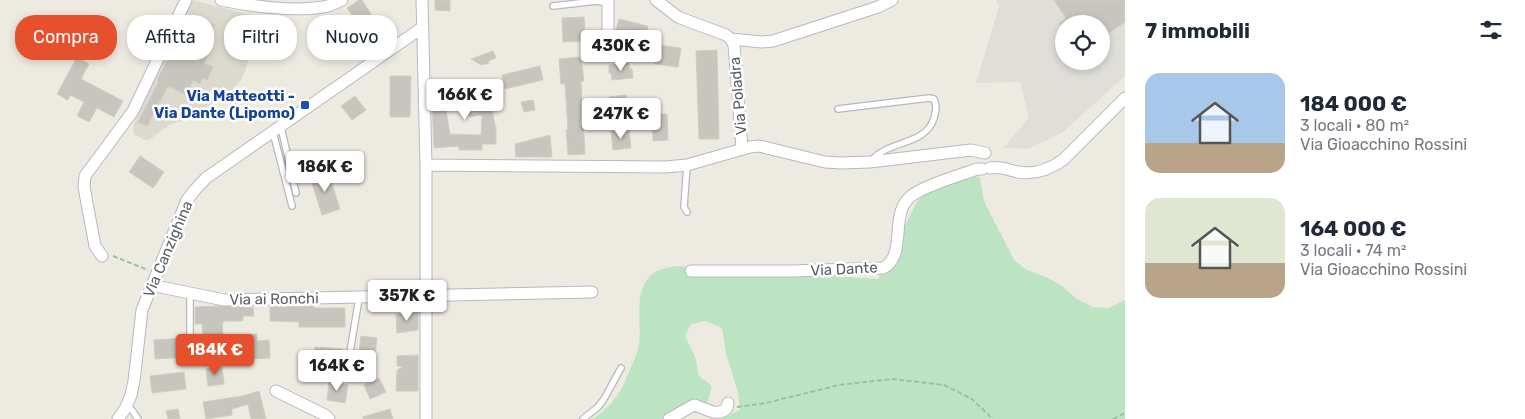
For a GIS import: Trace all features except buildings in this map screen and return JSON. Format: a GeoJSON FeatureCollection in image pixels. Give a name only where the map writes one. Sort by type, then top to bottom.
{"type":"FeatureCollection","features":[{"type":"Feature","properties":{"kind":"street"},"geometry":{"type":"LineString","coordinates":[[102,256],[95,246],[84,187],[85,176],[133,111],[186,0]]}},
{"type":"Feature","properties":{"kind":"street"},"geometry":{"type":"LineString","coordinates":[[221,0],[244,5],[298,8],[323,7],[342,0]]}},
{"type":"Feature","properties":{"kind":"street"},"geometry":{"type":"LineString","coordinates":[[422,0],[426,164],[426,419]]}},
{"type":"Feature","properties":{"kind":"street","name":"Via Poladra"},"geometry":{"type":"LineString","coordinates":[[656,0],[678,17],[726,35],[732,40],[734,45],[742,148]]}},
{"type":"Feature","properties":{"kind":"street"},"geometry":{"type":"LineString","coordinates":[[732,40],[773,41],[878,7],[892,0]]}},
{"type":"Feature","properties":{"kind":"street"},"geometry":{"type":"LineString","coordinates":[[608,2],[608,29]]}},
{"type":"Feature","properties":{"kind":"street","name":"Via Canzighina"},"geometry":{"type":"LineString","coordinates":[[118,419],[132,395],[142,310],[187,200],[194,191],[206,178],[423,27]]}},
{"type":"Feature","properties":{"kind":"street"},"geometry":{"type":"LineString","coordinates":[[426,164],[665,167],[687,164],[742,148],[759,146],[833,163],[870,162],[971,150],[984,161],[1008,169],[1030,173],[1048,168],[1063,160],[1125,98]]}},
{"type":"Feature","properties":{"kind":"street","name":"Via Dante"},"geometry":{"type":"LineString","coordinates":[[691,271],[793,271],[882,268],[888,265],[892,259],[897,243],[901,210],[909,197],[919,191],[977,169],[984,161]]}},
{"type":"Feature","properties":{"kind":"street","name":"Via ai Ronchi"},"geometry":{"type":"LineString","coordinates":[[151,285],[224,300],[592,292]]}},
{"type":"Feature","properties":{"kind":"street"},"geometry":{"type":"LineString","coordinates":[[276,390],[325,415],[329,419]]}},
{"type":"Feature","properties":{"kind":"street"},"geometry":{"type":"LineString","coordinates":[[669,419],[694,405],[716,413],[721,413],[728,406]]}},
{"type":"Feature","properties":{"kind":"lane"},"geometry":{"type":"LineString","coordinates":[[553,6],[597,1],[608,2]]}},
{"type":"Feature","properties":{"kind":"lane"},"geometry":{"type":"LineString","coordinates":[[838,109],[934,99],[937,108],[933,123],[921,135],[884,150],[870,162]]}},
{"type":"Feature","properties":{"kind":"lane"},"geometry":{"type":"LineString","coordinates":[[277,129],[296,193]]}},
{"type":"Feature","properties":{"kind":"lane"},"geometry":{"type":"LineString","coordinates":[[277,129],[292,206]]}},
{"type":"Feature","properties":{"kind":"lane"},"geometry":{"type":"LineString","coordinates":[[687,164],[684,207],[687,212]]}},
{"type":"Feature","properties":{"kind":"lane"},"geometry":{"type":"LineString","coordinates":[[190,293],[190,341]]}},
{"type":"Feature","properties":{"kind":"lane"},"geometry":{"type":"LineString","coordinates":[[308,370],[343,370],[348,364],[359,298]]}},
{"type":"Feature","properties":{"kind":"lane"},"geometry":{"type":"LineString","coordinates":[[583,419],[598,407],[604,399],[621,368]]}},
{"type":"Feature","properties":{"kind":"lane"},"geometry":{"type":"LineString","coordinates":[[127,406],[138,419]]}},
{"type":"Feature","properties":{"kind":"lane","name":"Via Canzighina"},"geometry":{"type":"LineString","coordinates":[[125,419],[127,406]]}},
{"type":"Feature","properties":{"kind":"path"},"geometry":{"type":"LineString","coordinates":[[102,256],[107,254],[156,273]]}},
{"type":"Feature","properties":{"kind":"path"},"geometry":{"type":"LineString","coordinates":[[728,406],[766,403],[839,385],[892,379],[944,385],[972,399],[993,419]]}},
{"type":"Feature","properties":{"kind":"path"},"geometry":{"type":"LineString","coordinates":[[1113,419],[1125,413]]}},
{"type":"Feature","properties":{"kind":"shaded area"},"geometry":{"type":"Polygon","coordinates":[[[192,0],[251,15],[224,15],[224,60],[248,60],[245,72],[240,81],[227,94],[188,119],[169,125],[149,140],[144,140],[134,134],[134,123],[164,60],[214,60],[214,15],[185,15],[192,0]]]}},
{"type":"Feature","properties":{"kind":"shaded area"},"geometry":{"type":"Polygon","coordinates":[[[996,0],[1125,0],[1125,76],[1062,133],[1028,149],[1003,148],[1029,118],[1020,82],[976,83],[999,6],[996,0]]]}},
{"type":"Feature","properties":{"kind":"green space"},"geometry":{"type":"Polygon","coordinates":[[[957,169],[980,178],[984,201],[1014,260],[1027,270],[1046,277],[1062,286],[1077,299],[1093,307],[1109,308],[1125,300],[1125,419],[721,419],[740,410],[738,392],[726,354],[722,328],[706,321],[691,324],[685,336],[696,359],[698,375],[712,386],[704,415],[685,407],[666,419],[593,419],[612,402],[628,376],[639,345],[640,305],[643,286],[655,272],[674,266],[878,279],[917,202],[937,177],[952,173],[957,169]]]}},
{"type":"Feature","properties":{"kind":"place","name":"Via Matteotti - Via Dante (Lipomo)"},"geometry":{"type":"Point","coordinates":[305,105]}}]}
